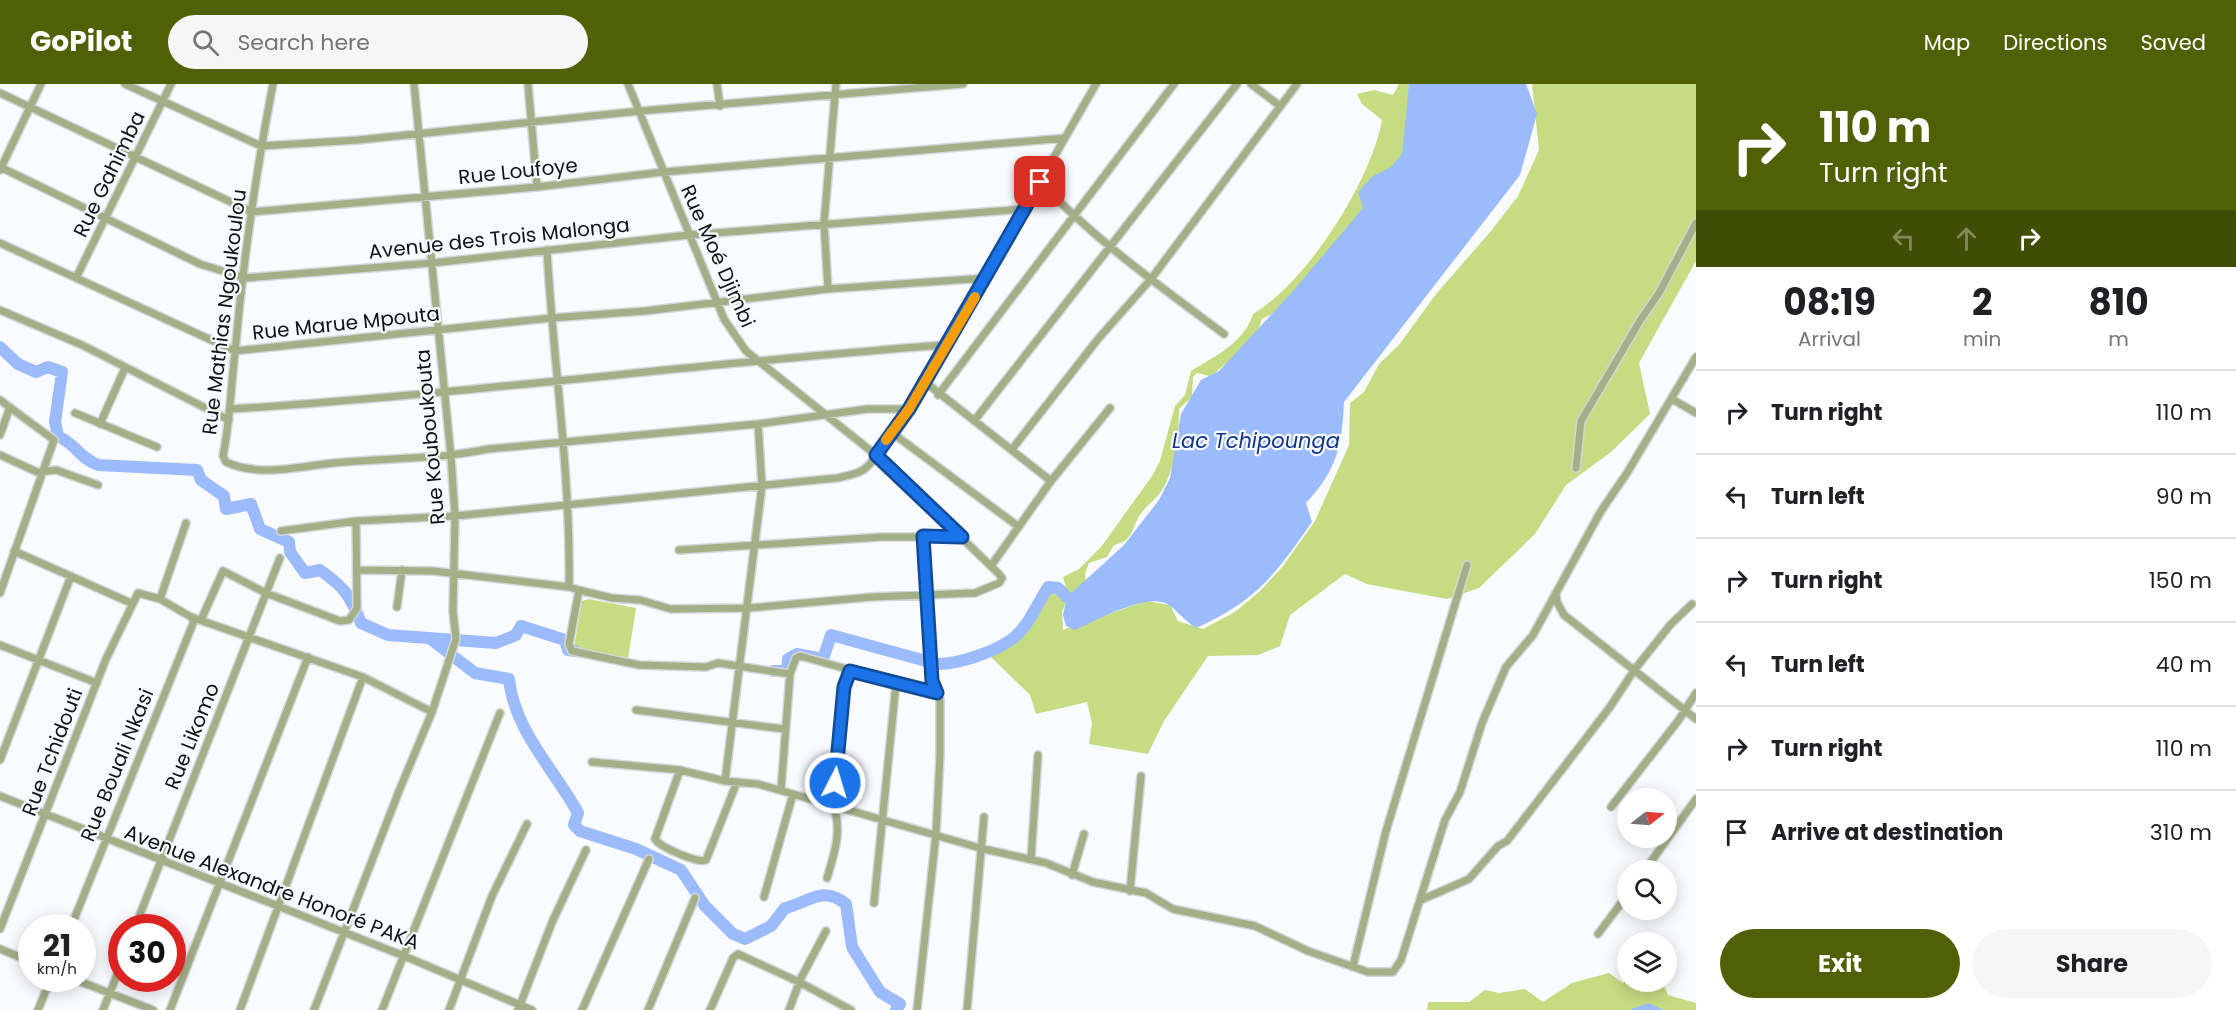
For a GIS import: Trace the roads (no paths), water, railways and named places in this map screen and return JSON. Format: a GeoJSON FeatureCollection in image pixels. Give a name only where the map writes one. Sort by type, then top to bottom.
{"type":"FeatureCollection","features":[{"type":"Feature","properties":{"kind":"street"},"geometry":{"type":"LineString","coordinates":[[0,168],[41,84]]}},
{"type":"Feature","properties":{"kind":"street"},"geometry":{"type":"LineString","coordinates":[[125,84],[261,146],[963,84]]}},
{"type":"Feature","properties":{"kind":"street","name":"Rue Gahimba"},"geometry":{"type":"LineString","coordinates":[[76,278],[171,84]]}},
{"type":"Feature","properties":{"kind":"street","name":"Rue Mathias Ngoukoulou"},"geometry":{"type":"LineString","coordinates":[[273,84],[261,146],[252,212],[235,351],[231,409],[223,456],[231,465],[261,470],[345,462],[451,457]]}},
{"type":"Feature","properties":{"kind":"street","name":"Rue Kouboukouta"},"geometry":{"type":"LineString","coordinates":[[314,1010],[432,712],[456,639],[453,612],[455,574],[451,457],[414,84]]}},
{"type":"Feature","properties":{"kind":"street"},"geometry":{"type":"LineString","coordinates":[[528,84],[537,187]]}},
{"type":"Feature","properties":{"kind":"street","name":"Rue Moé Djimbi"},"geometry":{"type":"LineString","coordinates":[[628,84],[688,235],[734,337],[746,351],[876,455],[991,566]]}},
{"type":"Feature","properties":{"kind":"street"},"geometry":{"type":"LineString","coordinates":[[717,84],[720,106]]}},
{"type":"Feature","properties":{"kind":"street"},"geometry":{"type":"LineString","coordinates":[[828,289],[825,223],[828,158],[836,84]]}},
{"type":"Feature","properties":{"kind":"street"},"geometry":{"type":"LineString","coordinates":[[281,531],[356,521],[454,516],[567,506],[762,486],[862,473],[909,409],[1096,84]]}},
{"type":"Feature","properties":{"kind":"street"},"geometry":{"type":"LineString","coordinates":[[938,394],[1174,84]]}},
{"type":"Feature","properties":{"kind":"street"},"geometry":{"type":"LineString","coordinates":[[974,421],[1237,84]]}},
{"type":"Feature","properties":{"kind":"street"},"geometry":{"type":"LineString","coordinates":[[1251,84],[1280,106]]}},
{"type":"Feature","properties":{"kind":"street"},"geometry":{"type":"LineString","coordinates":[[1013,448],[1098,339],[1151,279],[1297,84]]}},
{"type":"Feature","properties":{"kind":"street","name":"Rue Loufoye"},"geometry":{"type":"LineString","coordinates":[[0,93],[252,212],[537,187],[663,172],[1065,138]]}},
{"type":"Feature","properties":{"kind":"street","name":"Avenue des Trois Malonga"},"geometry":{"type":"LineString","coordinates":[[0,168],[106,216],[200,264],[244,278],[432,263],[688,235],[1025,209]]}},
{"type":"Feature","properties":{"kind":"street"},"geometry":{"type":"LineString","coordinates":[[1040,182],[1073,217],[1109,247],[1224,334]]}},
{"type":"Feature","properties":{"kind":"street"},"geometry":{"type":"LineString","coordinates":[[1576,468],[1581,421],[1641,319],[1663,287],[1696,223]]}},
{"type":"Feature","properties":{"kind":"street","name":"Rue Marue Mpouta"},"geometry":{"type":"LineString","coordinates":[[0,243],[235,351],[718,303],[828,289],[986,278]]}},
{"type":"Feature","properties":{"kind":"street"},"geometry":{"type":"LineString","coordinates":[[547,250],[551,318],[564,443],[569,587]]}},
{"type":"Feature","properties":{"kind":"street"},"geometry":{"type":"LineString","coordinates":[[0,310],[82,345],[229,420]]}},
{"type":"Feature","properties":{"kind":"street"},"geometry":{"type":"LineString","coordinates":[[231,409],[446,392],[762,362],[849,351],[945,345]]}},
{"type":"Feature","properties":{"kind":"street"},"geometry":{"type":"LineString","coordinates":[[592,762],[680,770],[725,781],[780,790],[980,848],[1031,858],[1072,875],[1130,891],[1146,893],[1173,909],[1264,929],[1308,951],[1353,966],[1379,972],[1393,972],[1397,968],[1421,900],[1445,820],[1460,792],[1482,723],[1501,677],[1506,667],[1533,635],[1601,511],[1696,357]]}},
{"type":"Feature","properties":{"kind":"street"},"geometry":{"type":"LineString","coordinates":[[100,424],[125,368]]}},
{"type":"Feature","properties":{"kind":"street"},"geometry":{"type":"LineString","coordinates":[[925,382],[938,394],[1013,448],[1051,481]]}},
{"type":"Feature","properties":{"kind":"street"},"geometry":{"type":"LineString","coordinates":[[1672,399],[1696,413]]}},
{"type":"Feature","properties":{"kind":"street"},"geometry":{"type":"LineString","coordinates":[[0,400],[54,440],[0,593]]}},
{"type":"Feature","properties":{"kind":"street"},"geometry":{"type":"LineString","coordinates":[[0,435],[10,407]]}},
{"type":"Feature","properties":{"kind":"street"},"geometry":{"type":"LineString","coordinates":[[357,570],[402,570],[530,581],[569,587],[612,598],[640,600],[671,609],[749,608],[872,597],[975,593],[994,586],[1002,578],[991,566],[1051,481],[1110,408]]}},
{"type":"Feature","properties":{"kind":"street"},"geometry":{"type":"LineString","coordinates":[[451,457],[488,449],[758,424],[867,409],[909,409]]}},
{"type":"Feature","properties":{"kind":"street"},"geometry":{"type":"LineString","coordinates":[[75,413],[157,447]]}},
{"type":"Feature","properties":{"kind":"street"},"geometry":{"type":"LineString","coordinates":[[725,781],[749,608],[762,486],[758,424]]}},
{"type":"Feature","properties":{"kind":"street"},"geometry":{"type":"LineString","coordinates":[[891,432],[1018,527]]}},
{"type":"Feature","properties":{"kind":"street"},"geometry":{"type":"LineString","coordinates":[[0,455],[44,472],[56,470],[98,485]]}},
{"type":"Feature","properties":{"kind":"street"},"geometry":{"type":"LineString","coordinates":[[201,620],[223,571],[266,593],[340,621],[350,620],[357,608],[356,521]]}},
{"type":"Feature","properties":{"kind":"street"},"geometry":{"type":"LineString","coordinates":[[186,523],[160,599],[190,617],[363,676],[432,712]]}},
{"type":"Feature","properties":{"kind":"street"},"geometry":{"type":"LineString","coordinates":[[917,1010],[936,834],[940,745],[937,693],[932,681],[926,596],[927,561],[923,536]]}},
{"type":"Feature","properties":{"kind":"street"},"geometry":{"type":"LineString","coordinates":[[679,550],[923,536],[962,537]]}},
{"type":"Feature","properties":{"kind":"street"},"geometry":{"type":"LineString","coordinates":[[14,551],[131,603]]}},
{"type":"Feature","properties":{"kind":"street","name":"Rue Likomo"},"geometry":{"type":"LineString","coordinates":[[140,914],[280,558]]}},
{"type":"Feature","properties":{"kind":"street"},"geometry":{"type":"LineString","coordinates":[[1353,966],[1386,831],[1467,565]]}},
{"type":"Feature","properties":{"kind":"street"},"geometry":{"type":"LineString","coordinates":[[397,607],[402,570]]}},
{"type":"Feature","properties":{"kind":"street"},"geometry":{"type":"LineString","coordinates":[[0,760],[72,576]]}},
{"type":"Feature","properties":{"kind":"street"},"geometry":{"type":"LineString","coordinates":[[579,590],[569,645],[573,652],[639,665],[706,667],[718,663],[790,674]]}},
{"type":"Feature","properties":{"kind":"street","name":"Rue Tchidouti"},"geometry":{"type":"LineString","coordinates":[[0,929],[131,603],[136,594],[142,593],[160,599]]}},
{"type":"Feature","properties":{"kind":"street"},"geometry":{"type":"LineString","coordinates":[[1556,593],[1557,602],[1564,615],[1696,719]]}},
{"type":"Feature","properties":{"kind":"street"},"geometry":{"type":"LineString","coordinates":[[1421,900],[1469,879],[1498,846],[1507,842],[1610,707],[1635,669],[1671,624],[1692,604]]}},
{"type":"Feature","properties":{"kind":"street","name":"Rue Bouali Nkasi"},"geometry":{"type":"LineString","coordinates":[[76,914],[194,621],[190,617]]}},
{"type":"Feature","properties":{"kind":"street"},"geometry":{"type":"LineString","coordinates":[[0,645],[97,683]]}},
{"type":"Feature","properties":{"kind":"street"},"geometry":{"type":"LineString","coordinates":[[780,790],[790,674],[796,658],[800,656],[896,684],[937,693]]}},
{"type":"Feature","properties":{"kind":"street"},"geometry":{"type":"LineString","coordinates":[[170,1010],[308,657]]}},
{"type":"Feature","properties":{"kind":"street"},"geometry":{"type":"LineString","coordinates":[[827,878],[834,854],[838,820],[833,806],[844,687],[850,671]]}},
{"type":"Feature","properties":{"kind":"street"},"geometry":{"type":"LineString","coordinates":[[240,1010],[363,676]]}},
{"type":"Feature","properties":{"kind":"street"},"geometry":{"type":"LineString","coordinates":[[874,903],[896,684]]}},
{"type":"Feature","properties":{"kind":"street"},"geometry":{"type":"LineString","coordinates":[[1611,807],[1696,693]]}},
{"type":"Feature","properties":{"kind":"street"},"geometry":{"type":"LineString","coordinates":[[636,710],[784,729]]}},
{"type":"Feature","properties":{"kind":"street"},"geometry":{"type":"LineString","coordinates":[[382,1010],[443,854],[457,829],[468,789],[500,713]]}},
{"type":"Feature","properties":{"kind":"street"},"geometry":{"type":"LineString","coordinates":[[1031,858],[1038,755]]}},
{"type":"Feature","properties":{"kind":"street"},"geometry":{"type":"LineString","coordinates":[[680,770],[655,839],[664,847],[697,862],[706,860],[737,782]]}},
{"type":"Feature","properties":{"kind":"street"},"geometry":{"type":"LineString","coordinates":[[1130,891],[1141,776]]}},
{"type":"Feature","properties":{"kind":"street"},"geometry":{"type":"LineString","coordinates":[[764,897],[793,794]]}},
{"type":"Feature","properties":{"kind":"street","name":"Avenue Alexandre Honoré PAKA"},"geometry":{"type":"LineString","coordinates":[[0,796],[461,979],[519,1008],[532,1010]]}},
{"type":"Feature","properties":{"kind":"street"},"geometry":{"type":"LineString","coordinates":[[1652,860],[1696,799]]}},
{"type":"Feature","properties":{"kind":"street"},"geometry":{"type":"LineString","coordinates":[[967,1010],[984,817]]}},
{"type":"Feature","properties":{"kind":"street"},"geometry":{"type":"LineString","coordinates":[[448,1010],[492,896],[527,824]]}},
{"type":"Feature","properties":{"kind":"street"},"geometry":{"type":"LineString","coordinates":[[1072,875],[1084,834]]}},
{"type":"Feature","properties":{"kind":"street"},"geometry":{"type":"LineString","coordinates":[[519,1008],[553,920],[586,850]]}},
{"type":"Feature","properties":{"kind":"street"},"geometry":{"type":"LineString","coordinates":[[582,1010],[649,860]]}},
{"type":"Feature","properties":{"kind":"street"},"geometry":{"type":"LineString","coordinates":[[648,1010],[695,898]]}},
{"type":"Feature","properties":{"kind":"street"},"geometry":{"type":"LineString","coordinates":[[1598,934],[1617,909]]}},
{"type":"Feature","properties":{"kind":"street"},"geometry":{"type":"LineString","coordinates":[[789,1010],[799,982],[826,931]]}},
{"type":"Feature","properties":{"kind":"street"},"geometry":{"type":"LineString","coordinates":[[0,949],[18,956]]}},
{"type":"Feature","properties":{"kind":"street"},"geometry":{"type":"LineString","coordinates":[[710,1010],[729,967],[738,954],[799,982],[851,1010]]}},
{"type":"Feature","properties":{"kind":"street"},"geometry":{"type":"LineString","coordinates":[[96,988],[153,1010]]}},
{"type":"Feature","properties":{"kind":"street"},"geometry":{"type":"LineString","coordinates":[[38,1010],[45,992]]}},
{"type":"Feature","properties":{"kind":"street"},"geometry":{"type":"LineString","coordinates":[[103,1010],[109,993]]}},
{"type":"Feature","properties":{"kind":"water","name":"Lac Tchipounga"},"geometry":{"type":"Polygon","coordinates":[[[1409,84],[1526,84],[1537,114],[1520,175],[1344,402],[1342,432],[1336,457],[1325,479],[1306,503],[1312,522],[1263,585],[1234,608],[1196,628],[1171,606],[1158,601],[1121,609],[1075,630],[1066,626],[1063,615],[1067,597],[1124,545],[1159,500],[1170,478],[1181,414],[1201,380],[1219,371],[1294,290],[1363,208],[1358,192],[1373,176],[1391,167],[1402,154],[1409,84]]]}},
{"type":"Feature","properties":{"kind":"water"},"geometry":{"type":"Polygon","coordinates":[[[1648,1003],[1664,1010],[1629,1010],[1648,1003]]]}},
{"type":"Feature","properties":{"kind":"waterway"},"geometry":{"type":"LineString","coordinates":[[0,347],[18,364],[36,372],[48,367],[62,372],[55,422],[58,436],[86,458],[98,465],[197,470],[201,480],[224,496],[226,509],[251,504],[260,529],[289,542],[290,552],[305,573],[320,570],[335,582],[350,599],[361,623],[388,635],[496,643],[516,635],[521,626],[565,640],[568,650],[575,651]]}},
{"type":"Feature","properties":{"kind":"waterway"},"geometry":{"type":"LineString","coordinates":[[773,671],[787,671],[788,659],[797,654],[823,659],[831,635],[937,664],[962,661],[993,650],[1014,638],[1027,622],[1048,587],[1058,588],[1067,597]]}},
{"type":"Feature","properties":{"kind":"waterway"},"geometry":{"type":"LineString","coordinates":[[432,640],[475,673],[509,679],[512,698],[519,715],[536,749],[578,813],[574,825],[580,831],[636,849],[681,870],[705,906],[733,934],[745,939],[771,926],[785,908],[823,895],[838,898],[846,904],[852,947],[880,992],[900,1004],[896,1010]]}}]}
